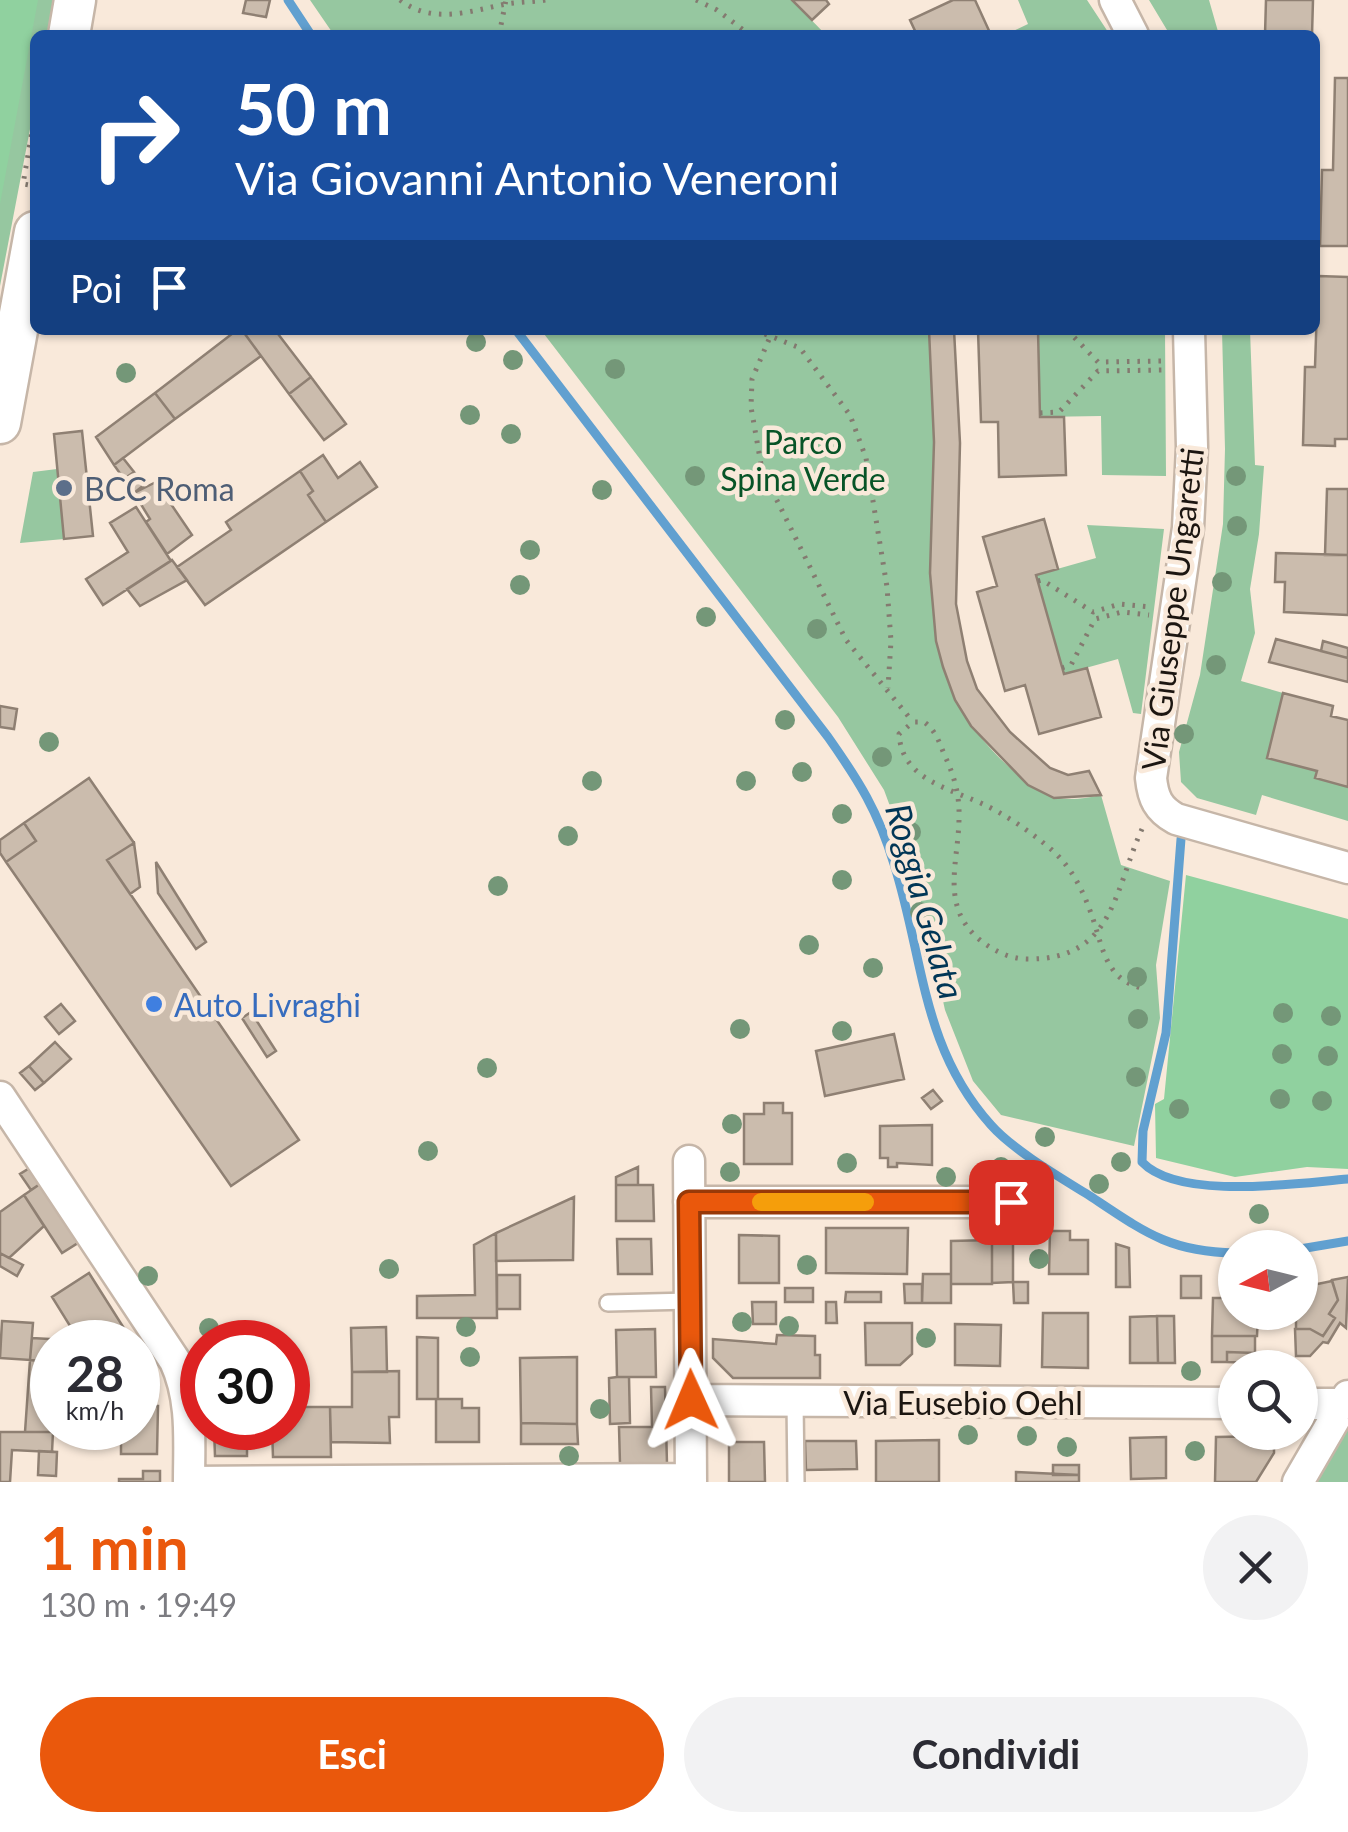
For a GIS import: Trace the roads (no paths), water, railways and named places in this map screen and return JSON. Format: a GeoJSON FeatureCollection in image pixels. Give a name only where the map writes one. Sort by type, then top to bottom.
{"type":"FeatureCollection","features":[{"type":"Feature","properties":{"kind":"street"},"geometry":{"type":"LineString","coordinates":[[70,30],[75,0]]}},
{"type":"Feature","properties":{"kind":"street"},"geometry":{"type":"LineString","coordinates":[[1115,0],[1130,30]]}},
{"type":"Feature","properties":{"kind":"street"},"geometry":{"type":"LineString","coordinates":[[0,424],[30,259]]}},
{"type":"Feature","properties":{"kind":"street","name":"Via Giuseppe Ungaretti"},"geometry":{"type":"LineString","coordinates":[[1189,335],[1192,463],[1177,618],[1150,778],[1153,796],[1164,812],[1176,819],[1348,868]]}},
{"type":"Feature","properties":{"kind":"street"},"geometry":{"type":"LineString","coordinates":[[0,1097],[183,1378],[188,1408],[189,1482],[692,1481],[688,1162]]}},
{"type":"Feature","properties":{"kind":"street"},"geometry":{"type":"LineString","coordinates":[[689,1202],[1011,1202]]}},
{"type":"Feature","properties":{"kind":"street","name":"Via Eusebio Oehl"},"geometry":{"type":"LineString","coordinates":[[691,1400],[1218,1404]]}},
{"type":"Feature","properties":{"kind":"street"},"geometry":{"type":"LineString","coordinates":[[1318,1402],[1345,1400]]}},
{"type":"Feature","properties":{"kind":"street"},"geometry":{"type":"LineString","coordinates":[[1298,1482],[1345,1400]]}},
{"type":"Feature","properties":{"kind":"lane"},"geometry":{"type":"LineString","coordinates":[[608,1303],[690,1301]]}},
{"type":"Feature","properties":{"kind":"lane"},"geometry":{"type":"LineString","coordinates":[[795,1401],[796,1482]]}},
{"type":"Feature","properties":{"kind":"waterway","name":"Roggia Gelata"},"geometry":{"type":"LineString","coordinates":[[288,0],[308,30]]}},
{"type":"Feature","properties":{"kind":"waterway","name":"Roggia Gelata"},"geometry":{"type":"LineString","coordinates":[[520,335],[828,737],[858,783],[894,864],[937,1033],[968,1095],[1012,1144],[1142,1229],[1174,1244],[1218,1252]]}},
{"type":"Feature","properties":{"kind":"waterway"},"geometry":{"type":"LineString","coordinates":[[1181,839],[1166,1033],[1143,1131],[1142,1162],[1159,1174],[1210,1186],[1270,1186],[1348,1179]]}},
{"type":"Feature","properties":{"kind":"waterway","name":"Roggia Gelata"},"geometry":{"type":"LineString","coordinates":[[1318,1246],[1348,1241]]}},
{"type":"Feature","properties":{"kind":"place","name":"BCC Roma"},"geometry":{"type":"Point","coordinates":[64,488]}},
{"type":"Feature","properties":{"kind":"place","name":"Auto Livraghi"},"geometry":{"type":"Point","coordinates":[154,1004]}},
{"type":"Feature","properties":{"kind":"park label","name":"Parco Spina Verde"},"geometry":{"type":"Point","coordinates":[803,460]}}]}
